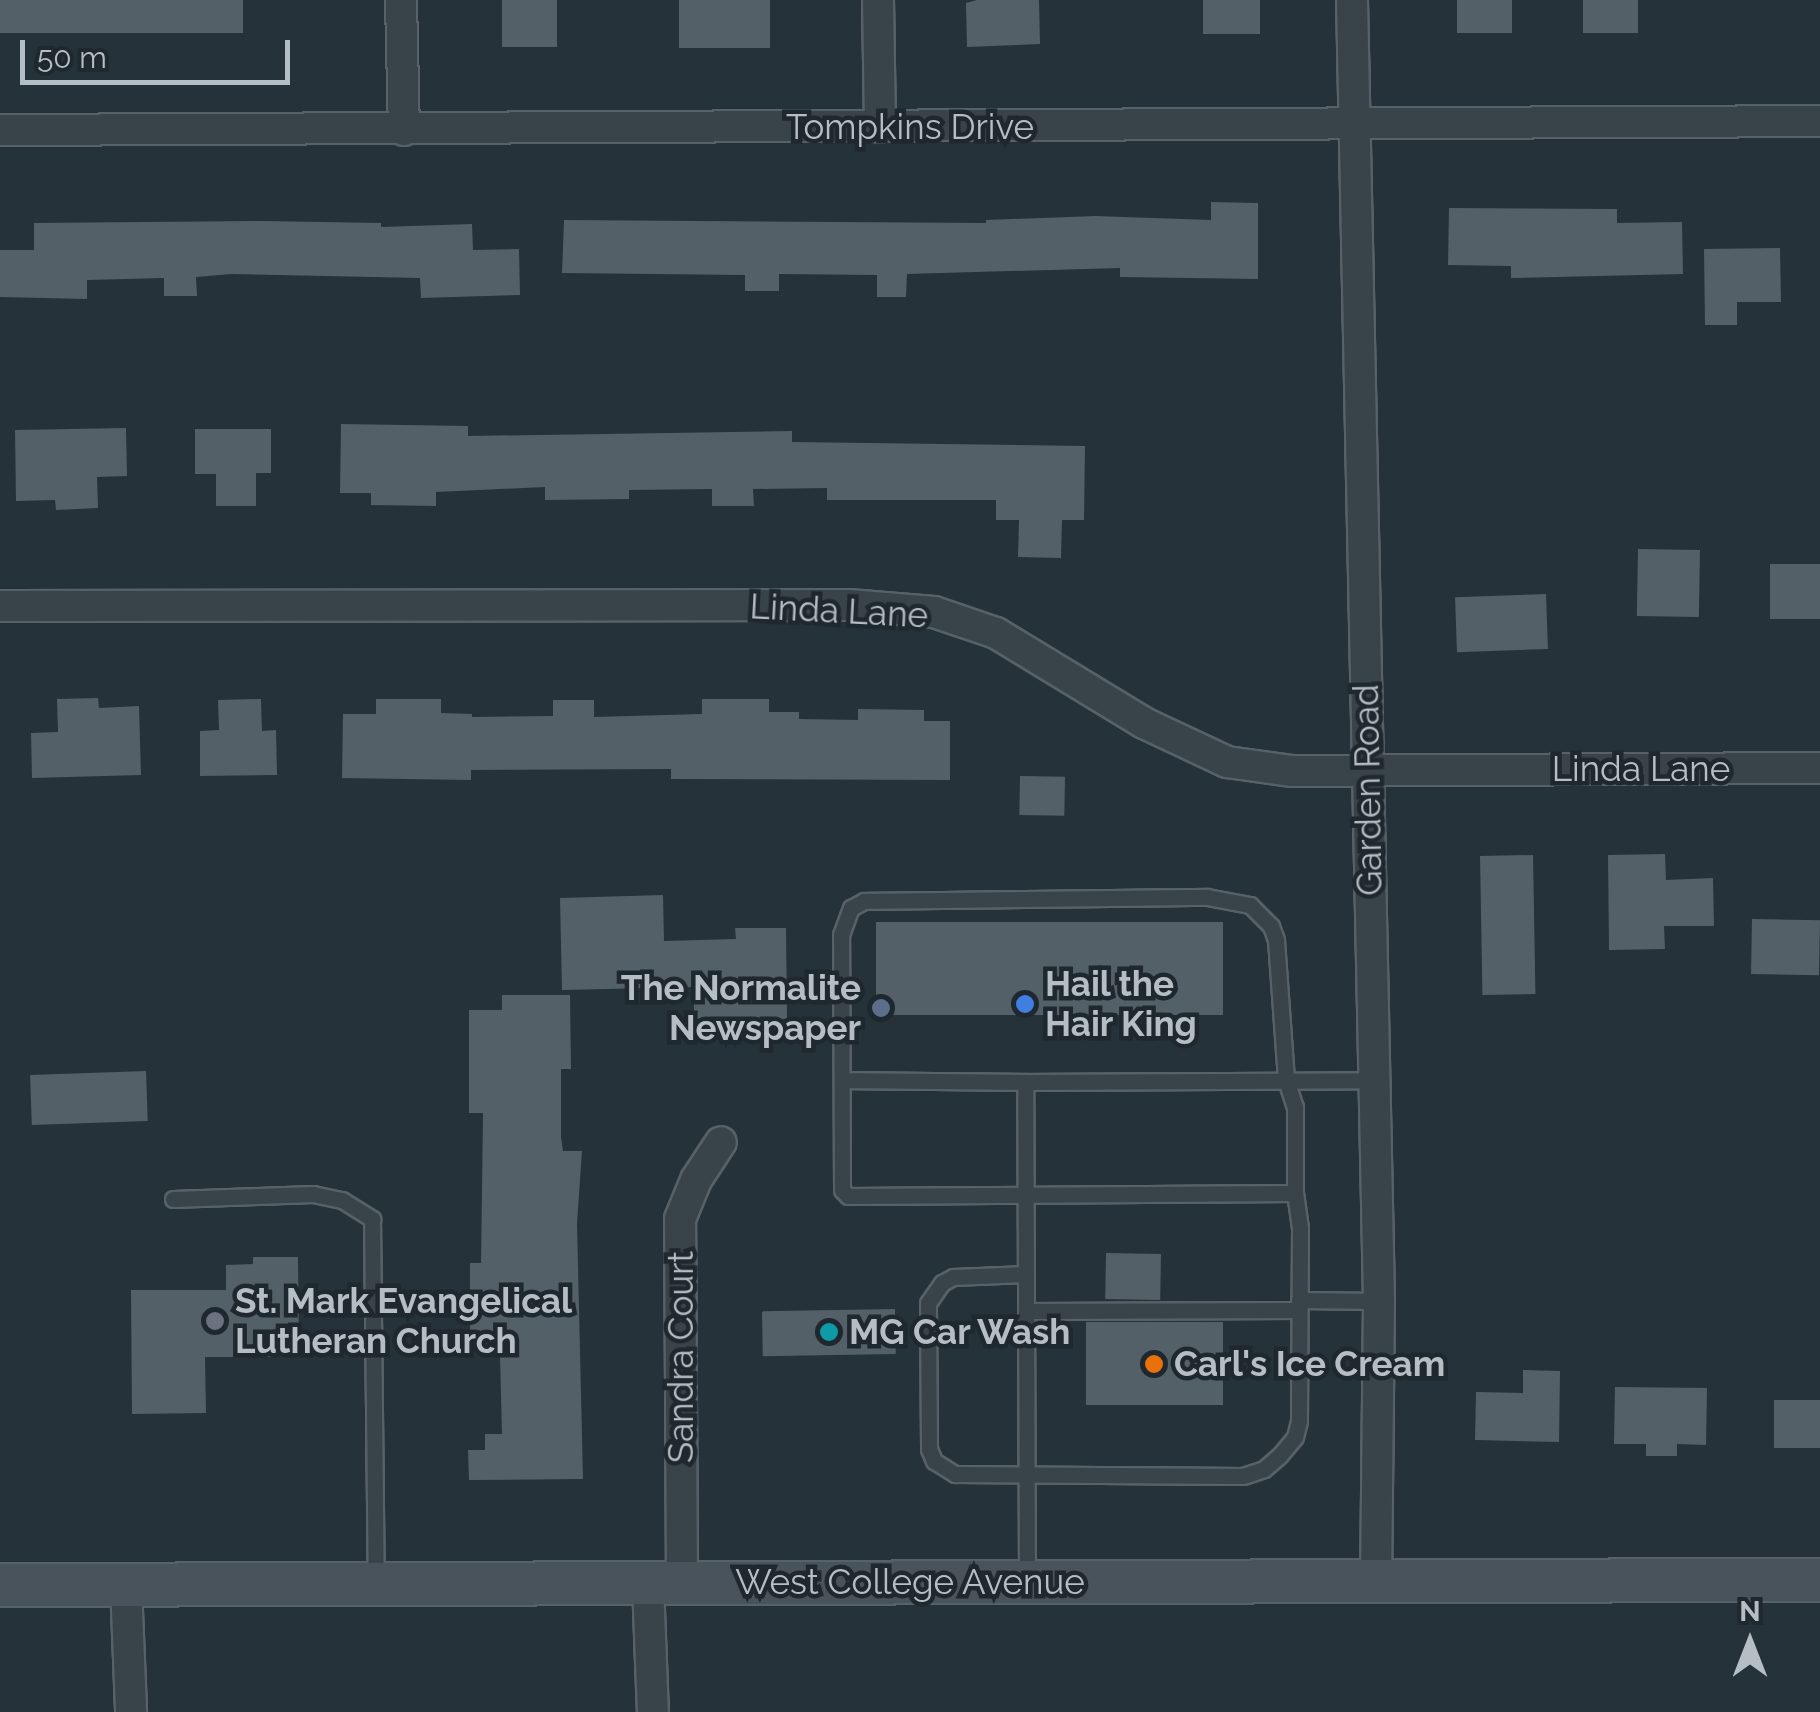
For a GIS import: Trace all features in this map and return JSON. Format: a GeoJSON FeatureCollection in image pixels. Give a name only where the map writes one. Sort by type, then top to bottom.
{"type":"FeatureCollection","features":[{"type":"Feature","properties":{"kind":"main road","name":"West College Avenue"},"geometry":{"type":"LineString","coordinates":[[0,1585],[1820,1580]]}},
{"type":"Feature","properties":{"kind":"street"},"geometry":{"type":"LineString","coordinates":[[401,0],[404,130]]}},
{"type":"Feature","properties":{"kind":"street"},"geometry":{"type":"LineString","coordinates":[[878,0],[880,126]]}},
{"type":"Feature","properties":{"kind":"street","name":"Garden Road"},"geometry":{"type":"LineString","coordinates":[[1352,0],[1379,1300],[1376,1580]]}},
{"type":"Feature","properties":{"kind":"street","name":"Tompkins Drive"},"geometry":{"type":"LineString","coordinates":[[0,130],[1820,121]]}},
{"type":"Feature","properties":{"kind":"street","name":"Linda Lane"},"geometry":{"type":"LineString","coordinates":[[0,606],[849,605],[934,612],[996,632],[1144,723],[1227,762],[1292,771],[1820,768]]}},
{"type":"Feature","properties":{"kind":"street","name":"Sandra Court"},"geometry":{"type":"LineString","coordinates":[[653,1712],[665,1584],[680,1219],[696,1180],[721,1142]]}},
{"type":"Feature","properties":{"kind":"street"},"geometry":{"type":"LineString","coordinates":[[126,1585],[131,1712]]}},
{"type":"Feature","properties":{"kind":"lane"},"geometry":{"type":"LineString","coordinates":[[1026,1274],[953,1277],[942,1282],[928,1303],[930,1448],[934,1461],[956,1474],[1243,1476],[1264,1469],[1294,1437],[1299,1421],[1296,1108],[1286,1080],[1271,926],[1250,906],[1207,897],[864,900],[851,908],[841,936],[842,1190],[848,1196],[1295,1193]]}},
{"type":"Feature","properties":{"kind":"lane"},"geometry":{"type":"LineString","coordinates":[[842,1080],[1374,1080]]}},
{"type":"Feature","properties":{"kind":"lane"},"geometry":{"type":"LineString","coordinates":[[1025,1082],[1027,1581]]}},
{"type":"Feature","properties":{"kind":"lane"},"geometry":{"type":"LineString","coordinates":[[173,1198],[313,1194],[342,1200],[372,1219],[376,1584]]}},
{"type":"Feature","properties":{"kind":"lane"},"geometry":{"type":"LineString","coordinates":[[1026,1311],[1379,1300]]}},
{"type":"Feature","properties":{"kind":"building"},"geometry":{"type":"Polygon","coordinates":[[[0,0],[243,0],[243,33],[0,33],[0,0]]]}},
{"type":"Feature","properties":{"kind":"building"},"geometry":{"type":"Polygon","coordinates":[[[502,0],[557,0],[557,47],[502,47],[502,0]]]}},
{"type":"Feature","properties":{"kind":"building"},"geometry":{"type":"Polygon","coordinates":[[[679,0],[770,0],[770,48],[679,48],[679,0]]]}},
{"type":"Feature","properties":{"kind":"building"},"geometry":{"type":"Polygon","coordinates":[[[1039,0],[1040,44],[967,47],[966,3],[1039,0]]]}},
{"type":"Feature","properties":{"kind":"building"},"geometry":{"type":"Polygon","coordinates":[[[1203,0],[1260,0],[1260,34],[1203,34],[1203,0]]]}},
{"type":"Feature","properties":{"kind":"building"},"geometry":{"type":"Polygon","coordinates":[[[1457,0],[1512,0],[1512,33],[1457,33],[1457,0]]]}},
{"type":"Feature","properties":{"kind":"building"},"geometry":{"type":"Polygon","coordinates":[[[1583,0],[1638,0],[1638,33],[1583,33],[1583,0]]]}},
{"type":"Feature","properties":{"kind":"building"},"geometry":{"type":"Polygon","coordinates":[[[1211,202],[1258,203],[1258,279],[1120,277],[1120,268],[907,274],[906,297],[877,297],[877,275],[779,274],[779,291],[745,291],[745,275],[562,273],[564,220],[986,223],[1095,216],[1211,220],[1211,202]]]}},
{"type":"Feature","properties":{"kind":"building"},"geometry":{"type":"Polygon","coordinates":[[[1449,208],[1617,209],[1617,223],[1682,222],[1683,274],[1511,278],[1511,266],[1448,265],[1449,208]]]}},
{"type":"Feature","properties":{"kind":"building"},"geometry":{"type":"Polygon","coordinates":[[[34,223],[381,223],[381,227],[472,224],[473,250],[519,249],[520,295],[421,298],[420,278],[232,274],[196,277],[197,296],[164,296],[164,278],[87,280],[87,299],[0,297],[0,250],[34,250],[34,223]]]}},
{"type":"Feature","properties":{"kind":"building"},"geometry":{"type":"Polygon","coordinates":[[[1780,248],[1781,302],[1737,302],[1737,325],[1705,325],[1704,249],[1780,248]]]}},
{"type":"Feature","properties":{"kind":"building"},"geometry":{"type":"Polygon","coordinates":[[[341,424],[468,426],[468,436],[792,431],[792,442],[1085,446],[1084,520],[1062,520],[1061,558],[1018,557],[1019,520],[996,520],[996,500],[827,500],[827,488],[753,489],[754,506],[712,506],[712,489],[629,490],[629,499],[545,500],[545,487],[436,492],[436,506],[371,505],[371,493],[340,493],[341,424]]]}},
{"type":"Feature","properties":{"kind":"building"},"geometry":{"type":"Polygon","coordinates":[[[126,428],[127,476],[97,477],[98,508],[56,510],[55,500],[16,501],[15,430],[126,428]]]}},
{"type":"Feature","properties":{"kind":"building"},"geometry":{"type":"Polygon","coordinates":[[[195,429],[271,429],[271,473],[256,473],[256,506],[216,506],[216,474],[195,474],[195,429]]]}},
{"type":"Feature","properties":{"kind":"building"},"geometry":{"type":"Polygon","coordinates":[[[1638,549],[1700,550],[1699,617],[1637,616],[1638,549]]]}},
{"type":"Feature","properties":{"kind":"building"},"geometry":{"type":"Polygon","coordinates":[[[1770,564],[1820,564],[1820,619],[1770,619],[1770,564]]]}},
{"type":"Feature","properties":{"kind":"building"},"geometry":{"type":"Polygon","coordinates":[[[1546,594],[1548,649],[1457,652],[1455,597],[1546,594]]]}},
{"type":"Feature","properties":{"kind":"building"},"geometry":{"type":"Polygon","coordinates":[[[98,698],[99,708],[139,706],[141,775],[32,778],[31,733],[58,732],[57,699],[98,698]]]}},
{"type":"Feature","properties":{"kind":"building"},"geometry":{"type":"Polygon","coordinates":[[[261,699],[262,731],[276,730],[277,775],[200,776],[200,731],[219,730],[218,700],[261,699]]]}},
{"type":"Feature","properties":{"kind":"building"},"geometry":{"type":"Polygon","coordinates":[[[376,699],[441,699],[441,713],[472,717],[553,716],[553,700],[594,700],[594,717],[702,714],[702,699],[769,699],[769,712],[799,712],[799,719],[858,720],[858,709],[924,710],[924,721],[950,721],[950,780],[671,779],[671,769],[471,770],[471,780],[342,778],[343,714],[376,714],[376,699]]]}},
{"type":"Feature","properties":{"kind":"building"},"geometry":{"type":"Polygon","coordinates":[[[1020,776],[1065,777],[1064,816],[1019,815],[1020,776]]]}},
{"type":"Feature","properties":{"kind":"building"},"geometry":{"type":"Polygon","coordinates":[[[1665,854],[1666,880],[1713,878],[1714,926],[1664,926],[1665,949],[1609,950],[1608,855],[1665,854]]]}},
{"type":"Feature","properties":{"kind":"building"},"geometry":{"type":"Polygon","coordinates":[[[1533,855],[1535,994],[1482,995],[1480,856],[1533,855]]]}},
{"type":"Feature","properties":{"kind":"building"},"geometry":{"type":"Polygon","coordinates":[[[663,895],[664,941],[736,939],[735,928],[786,928],[787,1019],[694,1021],[694,987],[562,990],[560,898],[663,895]]]}},
{"type":"Feature","properties":{"kind":"building"},"geometry":{"type":"Polygon","coordinates":[[[1752,919],[1820,920],[1819,975],[1751,974],[1752,919]]]}},
{"type":"Feature","properties":{"kind":"building"},"geometry":{"type":"Polygon","coordinates":[[[876,922],[1223,922],[1223,1015],[876,1015],[876,922]]]}},
{"type":"Feature","properties":{"kind":"building"},"geometry":{"type":"Polygon","coordinates":[[[502,995],[570,995],[571,1069],[561,1069],[561,1137],[563,1151],[582,1151],[577,1223],[583,1479],[469,1480],[468,1450],[485,1450],[485,1434],[502,1434],[500,1356],[486,1356],[486,1335],[470,1335],[470,1263],[481,1263],[483,1113],[469,1113],[469,1010],[502,1010],[502,995]]]}},
{"type":"Feature","properties":{"kind":"building"},"geometry":{"type":"Polygon","coordinates":[[[146,1071],[148,1121],[32,1125],[30,1075],[146,1071]]]}},
{"type":"Feature","properties":{"kind":"building"},"geometry":{"type":"Polygon","coordinates":[[[1106,1253],[1161,1254],[1160,1300],[1105,1299],[1106,1253]]]}},
{"type":"Feature","properties":{"kind":"building","name":"St. Mark Evangelical Lutheran Church"},"geometry":{"type":"Polygon","coordinates":[[[253,1257],[298,1257],[299,1357],[205,1357],[206,1413],[132,1414],[131,1290],[226,1290],[226,1265],[253,1264],[253,1257]]]}},
{"type":"Feature","properties":{"kind":"building","name":"MG Car Wash"},"geometry":{"type":"Polygon","coordinates":[[[895,1309],[896,1354],[763,1356],[762,1311],[895,1309]]]}},
{"type":"Feature","properties":{"kind":"building","name":"Carl's Ice Cream"},"geometry":{"type":"Polygon","coordinates":[[[1086,1322],[1223,1322],[1223,1405],[1086,1405],[1086,1322]]]}},
{"type":"Feature","properties":{"kind":"building"},"geometry":{"type":"Polygon","coordinates":[[[1523,1370],[1560,1371],[1559,1442],[1475,1440],[1476,1392],[1523,1393],[1523,1370]]]}},
{"type":"Feature","properties":{"kind":"building"},"geometry":{"type":"Polygon","coordinates":[[[1615,1387],[1707,1388],[1706,1445],[1677,1444],[1677,1456],[1646,1456],[1646,1444],[1614,1444],[1615,1387]]]}},
{"type":"Feature","properties":{"kind":"building"},"geometry":{"type":"Polygon","coordinates":[[[1774,1400],[1820,1400],[1820,1448],[1774,1448],[1774,1400]]]}},
{"type":"Feature","properties":{"kind":"place","name":"Hail the Hair King"},"geometry":{"type":"Point","coordinates":[1025,1004]}},
{"type":"Feature","properties":{"kind":"place","name":"The Normalite Newspaper"},"geometry":{"type":"Point","coordinates":[881,1008]}},
{"type":"Feature","properties":{"kind":"place","name":"St. Mark Evangelical Lutheran Church"},"geometry":{"type":"Point","coordinates":[215,1321]}},
{"type":"Feature","properties":{"kind":"place","name":"MG Car Wash"},"geometry":{"type":"Point","coordinates":[829,1332]}},
{"type":"Feature","properties":{"kind":"place","name":"Carl's Ice Cream"},"geometry":{"type":"Point","coordinates":[1154,1364]}}]}
